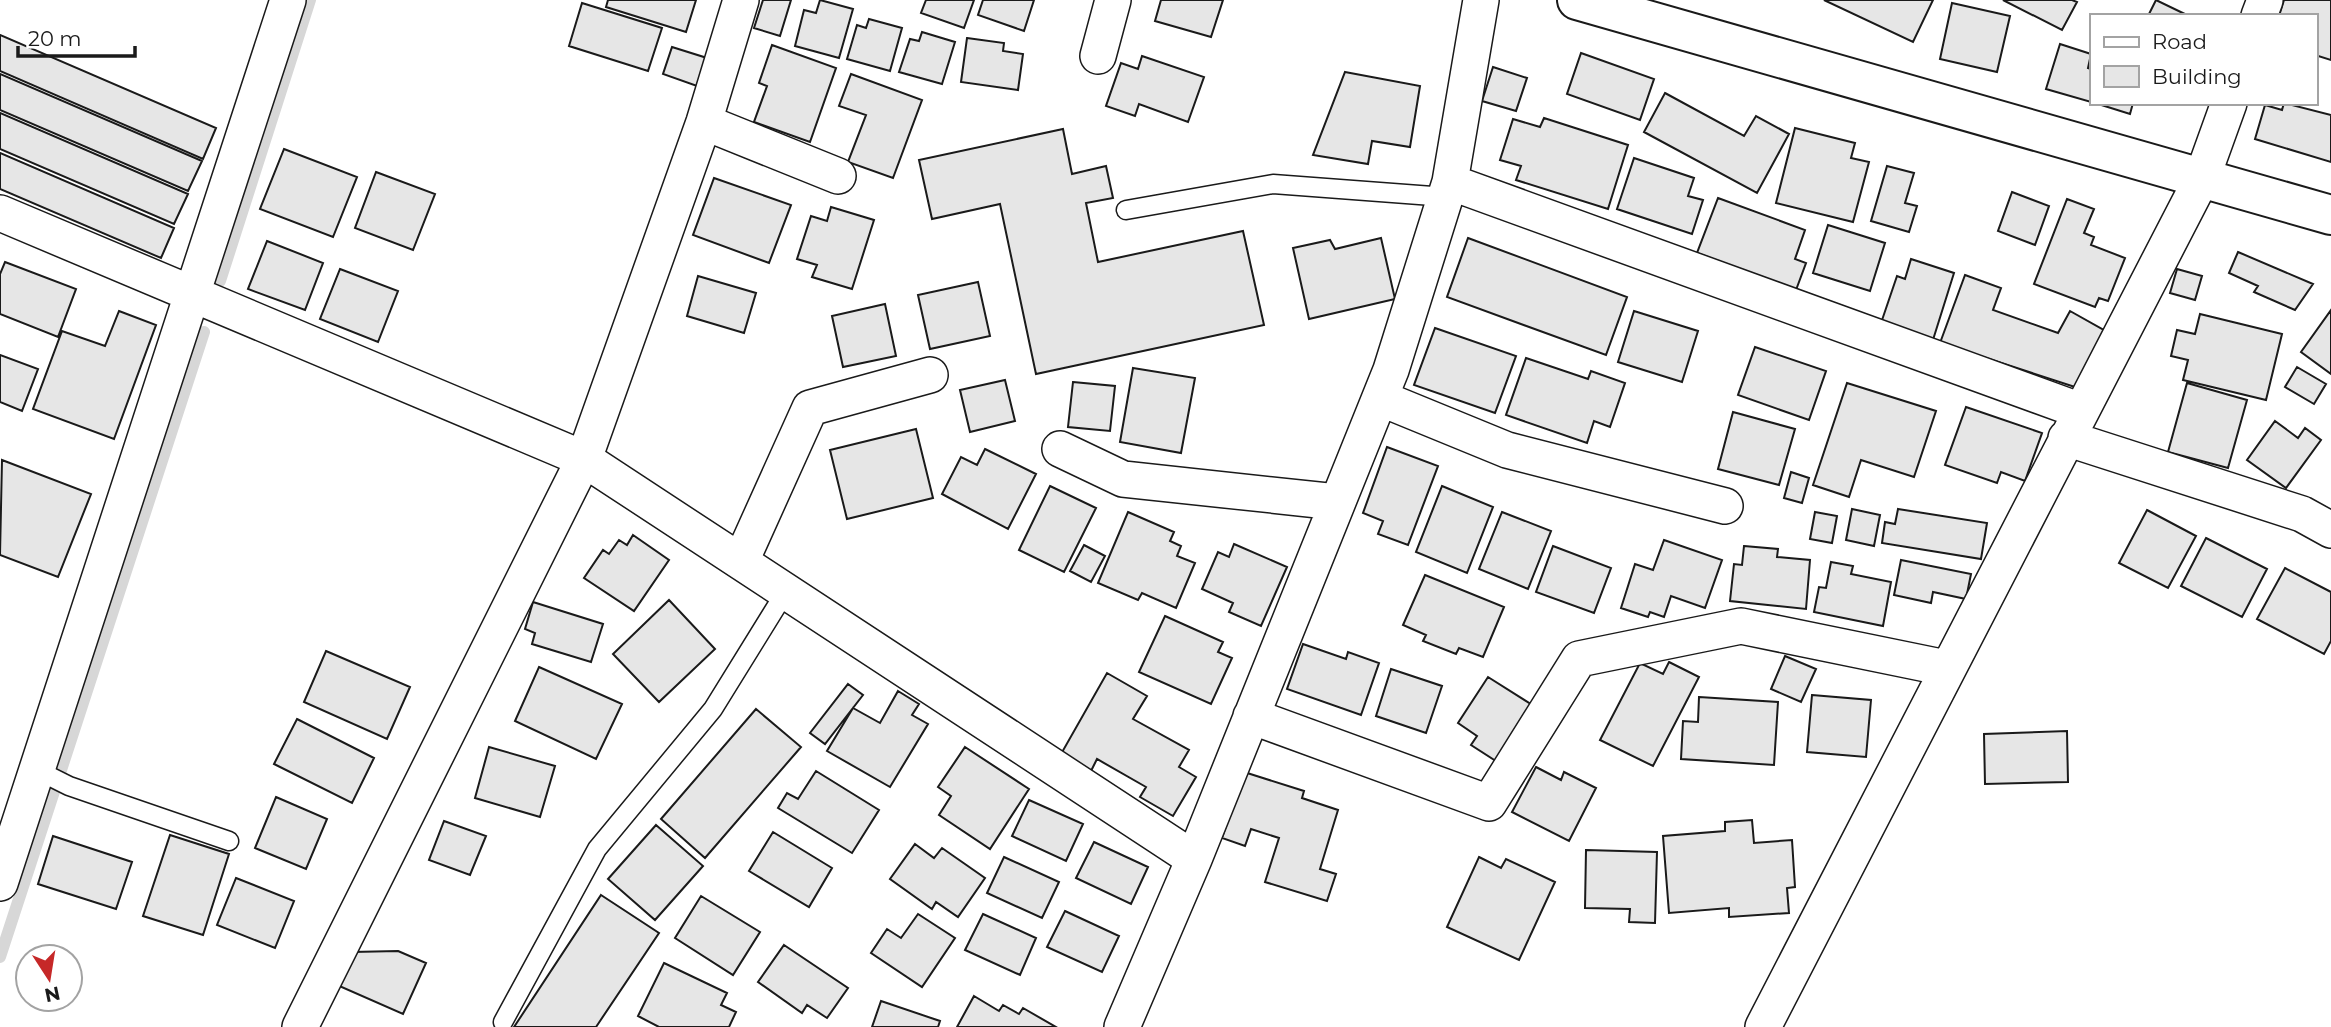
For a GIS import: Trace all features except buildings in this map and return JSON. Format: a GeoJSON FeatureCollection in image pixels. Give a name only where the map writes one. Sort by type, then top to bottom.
{"type":"FeatureCollection","features":[{"type":"Feature","properties":{"kind":"street"},"geometry":{"type":"LineString","coordinates":[[0,883],[40,772],[288,0]]}},
{"type":"Feature","properties":{"kind":"street"},"geometry":{"type":"LineString","coordinates":[[300,1027],[584,459],[704,122],[741,0]]}},
{"type":"Feature","properties":{"kind":"street"},"geometry":{"type":"LineString","coordinates":[[1098,56],[1113,0]]}},
{"type":"Feature","properties":{"kind":"street"},"geometry":{"type":"LineString","coordinates":[[1122,1027],[1194,859],[1380,398],[1448,190],[1481,0]]}},
{"type":"Feature","properties":{"kind":"street"},"geometry":{"type":"LineString","coordinates":[[1577,0],[2331,215]]}},
{"type":"Feature","properties":{"kind":"street"},"geometry":{"type":"LineString","coordinates":[[1763,1027],[1946,668],[2202,178],[2228,105]]}},
{"type":"Feature","properties":{"kind":"street"},"geometry":{"type":"LineString","coordinates":[[704,122],[838,176]]}},
{"type":"Feature","properties":{"kind":"street"},"geometry":{"type":"LineString","coordinates":[[1448,190],[2073,425],[2302,514],[2331,530]]}},
{"type":"Feature","properties":{"kind":"street"},"geometry":{"type":"LineString","coordinates":[[0,213],[584,459],[1194,859]]}},
{"type":"Feature","properties":{"kind":"street"},"geometry":{"type":"LineString","coordinates":[[741,561],[810,408],[930,376]]}},
{"type":"Feature","properties":{"kind":"street"},"geometry":{"type":"LineString","coordinates":[[1380,398],[1507,450],[1725,506]]}},
{"type":"Feature","properties":{"kind":"street"},"geometry":{"type":"LineString","coordinates":[[1059,449],[1123,479],[1338,502]]}},
{"type":"Feature","properties":{"kind":"street"},"geometry":{"type":"LineString","coordinates":[[1251,716],[1489,803],[1580,659],[1741,626],[1946,668]]}},
{"type":"Feature","properties":{"kind":"lane"},"geometry":{"type":"LineString","coordinates":[[1126,210],[1273,184],[1448,190]]}},
{"type":"Feature","properties":{"kind":"lane"},"geometry":{"type":"LineString","coordinates":[[503,1022],[597,849],[713,709],[786,591]]}},
{"type":"Feature","properties":{"kind":"lane"},"geometry":{"type":"LineString","coordinates":[[40,772],[69,786],[229,841]]}},
{"type":"Feature","properties":{"kind":"waterway"},"geometry":{"type":"LineString","coordinates":[[220,281],[310,0]]}},
{"type":"Feature","properties":{"kind":"waterway"},"geometry":{"type":"LineString","coordinates":[[0,957],[204,332]]}}]}
